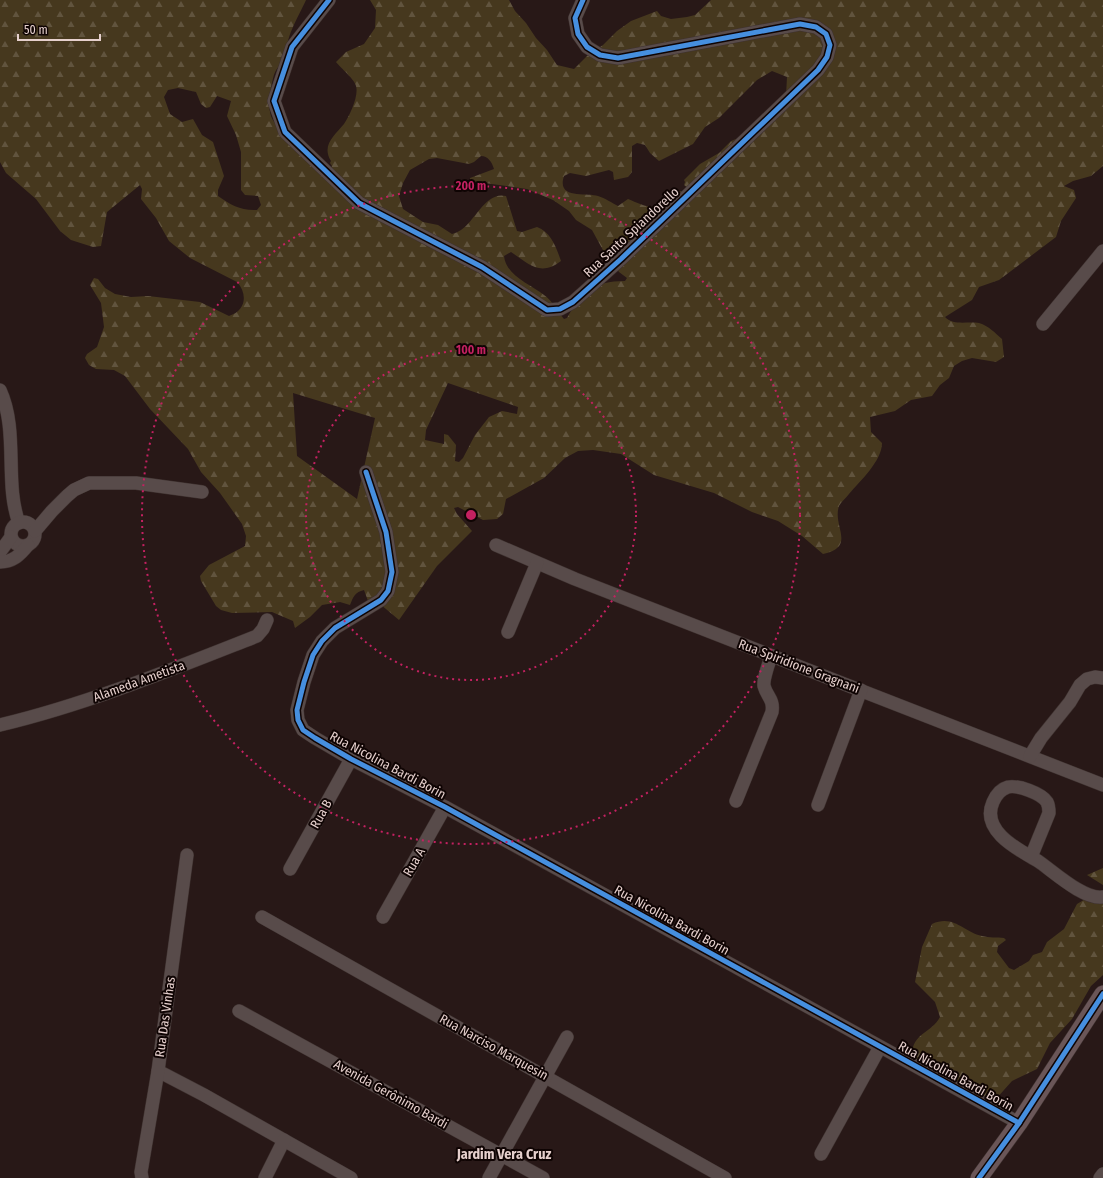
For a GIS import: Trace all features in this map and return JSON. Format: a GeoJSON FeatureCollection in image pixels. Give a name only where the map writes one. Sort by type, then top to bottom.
{"type":"FeatureCollection","features":[{"type":"Feature","properties":{"kind":"main road"},"geometry":{"type":"LineString","coordinates":[[979,1178],[1018,1123],[1103,994]]}},
{"type":"Feature","properties":{"kind":"street","name":"Rua Santo Spiandorello"},"geometry":{"type":"LineString","coordinates":[[329,0],[292,47],[278,88],[274,101],[285,132],[359,203],[482,267],[547,310],[560,309],[573,302],[621,259],[818,70],[827,57],[830,44],[826,34],[816,27],[800,24],[618,58],[600,55],[587,47],[578,34],[576,18],[583,0]]}},
{"type":"Feature","properties":{"kind":"street"},"geometry":{"type":"LineString","coordinates":[[1043,324],[1103,251]]}},
{"type":"Feature","properties":{"kind":"street"},"geometry":{"type":"LineString","coordinates":[[0,390],[4,398],[9,424],[13,492],[16,515],[19,523]]}},
{"type":"Feature","properties":{"kind":"street","name":"Rua Nicolina Bardi Borin"},"geometry":{"type":"LineString","coordinates":[[366,472],[386,532],[392,572],[388,591],[381,600],[335,628],[322,641],[313,655],[297,710],[298,720],[303,730],[351,759],[445,807],[1018,1123]]}},
{"type":"Feature","properties":{"kind":"street"},"geometry":{"type":"LineString","coordinates":[[0,562],[12,560],[20,555],[34,540],[35,532],[52,511],[74,490],[89,483],[136,483],[202,492]]}},
{"type":"Feature","properties":{"kind":"street"},"geometry":{"type":"LineString","coordinates":[[0,552],[11,537],[12,528],[19,523],[27,522],[31,524],[35,532]]}},
{"type":"Feature","properties":{"kind":"street"},"geometry":{"type":"LineString","coordinates":[[11,537],[13,541],[20,546],[28,546]]}},
{"type":"Feature","properties":{"kind":"street","name":"Rua Spiridione Gragnani"},"geometry":{"type":"LineString","coordinates":[[496,545],[575,579],[1103,785]]}},
{"type":"Feature","properties":{"kind":"street"},"geometry":{"type":"LineString","coordinates":[[508,632],[537,563]]}},
{"type":"Feature","properties":{"kind":"street","name":"Alameda Ametista"},"geometry":{"type":"LineString","coordinates":[[0,725],[42,715],[168,671],[257,636],[263,629],[267,620]]}},
{"type":"Feature","properties":{"kind":"street"},"geometry":{"type":"LineString","coordinates":[[736,801],[772,712],[772,702],[764,688],[764,683],[772,656]]}},
{"type":"Feature","properties":{"kind":"street"},"geometry":{"type":"LineString","coordinates":[[1030,756],[1041,738],[1070,702],[1080,685],[1087,678],[1095,676],[1103,678]]}},
{"type":"Feature","properties":{"kind":"street"},"geometry":{"type":"LineString","coordinates":[[818,805],[861,690]]}},
{"type":"Feature","properties":{"kind":"street","name":"Rua B"},"geometry":{"type":"LineString","coordinates":[[290,869],[351,759]]}},
{"type":"Feature","properties":{"kind":"street"},"geometry":{"type":"LineString","coordinates":[[1031,857],[1049,814],[1049,807],[1046,801],[1038,795],[1021,787],[1009,787],[1002,789],[995,798],[991,812],[993,822],[1000,836],[1009,844],[1086,894],[1098,898],[1103,897]]}},
{"type":"Feature","properties":{"kind":"street","name":"Rua A"},"geometry":{"type":"LineString","coordinates":[[383,917],[445,807]]}},
{"type":"Feature","properties":{"kind":"street","name":"Rua Das Vinhas"},"geometry":{"type":"LineString","coordinates":[[142,1178],[141,1172],[158,1071],[187,855]]}},
{"type":"Feature","properties":{"kind":"street","name":"Rua Narciso Marquesin"},"geometry":{"type":"LineString","coordinates":[[262,917],[725,1178]]}},
{"type":"Feature","properties":{"kind":"street","name":"Avenida Gerônimo Bardi"},"geometry":{"type":"LineString","coordinates":[[239,1011],[543,1178]]}},
{"type":"Feature","properties":{"kind":"street"},"geometry":{"type":"LineString","coordinates":[[489,1178],[566,1038]]}},
{"type":"Feature","properties":{"kind":"street"},"geometry":{"type":"LineString","coordinates":[[821,1154],[880,1047]]}},
{"type":"Feature","properties":{"kind":"street"},"geometry":{"type":"LineString","coordinates":[[158,1071],[204,1095],[351,1178]]}},
{"type":"Feature","properties":{"kind":"street"},"geometry":{"type":"LineString","coordinates":[[265,1178],[284,1140]]}},
{"type":"Feature","properties":{"kind":"street"},"geometry":{"type":"LineString","coordinates":[[1100,1178],[1103,1174]]}},
{"type":"Feature","properties":{"kind":"green space"},"geometry":{"type":"Polygon","coordinates":[[[0,0],[306,0],[289,37],[286,52],[287,60],[279,66],[274,75],[271,88],[270,109],[274,122],[280,129],[296,145],[328,171],[332,166],[328,155],[328,145],[333,136],[349,116],[357,90],[355,83],[336,62],[346,52],[364,44],[375,28],[376,10],[370,0],[509,0],[515,11],[547,50],[557,65],[574,69],[588,55],[603,45],[617,31],[631,21],[657,11],[661,16],[671,19],[695,15],[711,0],[1103,0],[1103,166],[1091,176],[1073,181],[1064,186],[1074,190],[1076,198],[1061,221],[1056,237],[999,280],[979,287],[972,300],[945,317],[949,320],[961,323],[983,324],[989,328],[1002,339],[1004,357],[996,362],[972,358],[962,361],[954,366],[949,378],[940,385],[932,396],[911,400],[895,411],[870,417],[871,432],[882,443],[881,450],[870,470],[839,506],[838,521],[841,541],[839,546],[833,551],[823,554],[802,536],[778,521],[752,512],[714,493],[654,475],[621,454],[593,450],[578,451],[565,458],[544,478],[506,499],[503,514],[497,519],[483,520],[458,507],[454,508],[457,514],[472,531],[437,566],[399,620],[380,604],[368,601],[364,590],[355,595],[350,605],[340,602],[322,605],[310,617],[295,628],[293,621],[272,612],[232,613],[221,610],[216,606],[201,581],[200,576],[209,565],[245,546],[246,536],[242,524],[220,493],[201,472],[188,449],[150,409],[125,376],[114,370],[96,369],[89,365],[85,358],[87,354],[97,347],[104,327],[101,303],[90,285],[94,278],[98,279],[105,288],[115,294],[131,297],[148,296],[200,302],[229,316],[235,314],[244,302],[241,287],[237,282],[190,258],[169,241],[156,218],[141,199],[142,189],[140,185],[107,212],[101,246],[93,247],[71,240],[60,231],[36,199],[6,173],[0,162],[0,0]],[[772,71],[757,80],[719,118],[705,127],[693,144],[659,161],[650,153],[645,145],[637,143],[632,146],[632,172],[628,177],[614,180],[613,172],[609,170],[586,176],[570,173],[564,176],[564,189],[574,194],[598,196],[618,206],[628,199],[648,206],[662,206],[670,201],[677,191],[687,191],[688,188],[684,185],[684,180],[700,164],[719,153],[731,141],[748,134],[786,96],[787,77],[772,71]],[[178,88],[168,90],[164,97],[170,114],[182,122],[193,119],[202,135],[213,142],[224,176],[218,190],[218,196],[236,207],[246,210],[257,210],[261,205],[258,196],[245,195],[241,190],[241,152],[236,135],[227,116],[231,101],[217,96],[210,107],[206,108],[201,104],[196,92],[178,88]],[[481,156],[469,164],[437,158],[429,159],[410,170],[403,183],[399,196],[403,209],[423,222],[438,225],[452,234],[460,231],[466,226],[481,208],[492,198],[506,196],[517,231],[522,232],[537,227],[542,229],[552,241],[561,261],[554,266],[547,268],[535,267],[511,252],[504,256],[506,263],[509,269],[520,279],[547,297],[564,319],[567,318],[578,301],[590,290],[605,283],[625,281],[627,278],[619,272],[604,252],[592,230],[576,220],[569,211],[553,200],[527,189],[470,181],[470,178],[494,169],[491,162],[486,157],[481,156]],[[448,383],[426,430],[425,440],[444,444],[444,434],[448,435],[456,445],[455,461],[459,462],[463,458],[475,435],[489,417],[502,411],[517,414],[518,407],[448,383]],[[293,393],[297,456],[357,499],[375,418],[293,393]]]}},
{"type":"Feature","properties":{"kind":"green space"},"geometry":{"type":"Polygon","coordinates":[[[1103,868],[1103,885],[1087,875],[1103,868]]]}},
{"type":"Feature","properties":{"kind":"green space"},"geometry":{"type":"Polygon","coordinates":[[[1087,898],[1103,898],[1103,975],[1091,986],[1072,1019],[1050,1043],[1037,1069],[1012,1081],[995,1100],[987,1099],[922,1065],[912,1055],[915,1042],[932,1027],[940,1017],[935,1002],[915,982],[922,947],[932,924],[940,921],[952,922],[975,934],[987,937],[1004,938],[1006,940],[998,946],[997,952],[1009,968],[1014,970],[1029,961],[1033,955],[1042,952],[1047,942],[1064,929],[1077,904],[1087,898]]]}},
{"type":"Feature","properties":{"kind":"cycle path"},"geometry":{"type":"LineString","coordinates":[[329,0],[292,47],[274,101],[285,132],[359,203],[482,267],[547,310],[560,309],[573,302],[621,259],[818,70],[827,57],[830,45],[826,34],[816,27],[800,24],[618,58],[600,55],[587,47],[578,34],[575,18],[583,0]]}},
{"type":"Feature","properties":{"kind":"cycle path"},"geometry":{"type":"LineString","coordinates":[[366,472],[386,532],[392,572],[388,591],[381,600],[335,628],[322,641],[313,655],[297,710],[298,720],[303,730],[351,759],[445,807],[1019,1123]]}},
{"type":"Feature","properties":{"kind":"cycle path"},"geometry":{"type":"LineString","coordinates":[[979,1178],[1019,1123],[1103,994]]}},
{"type":"Feature","properties":{"kind":"district","name":"Jardim Vera Cruz"},"geometry":{"type":"Point","coordinates":[504,1154]}}]}
